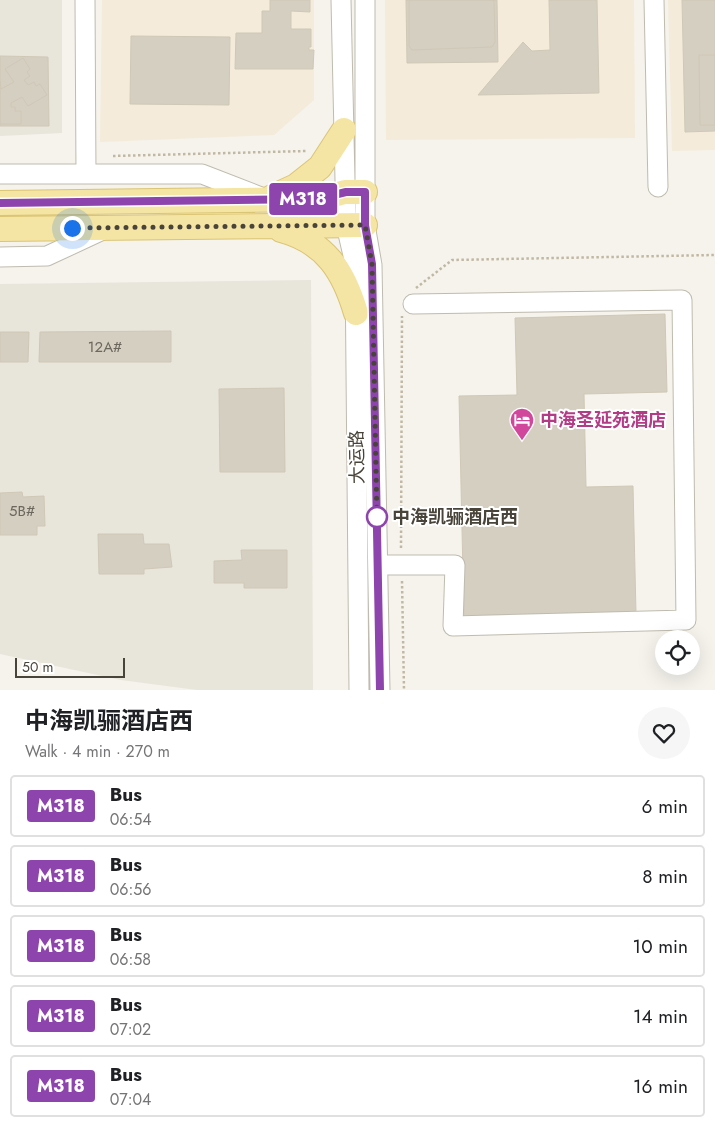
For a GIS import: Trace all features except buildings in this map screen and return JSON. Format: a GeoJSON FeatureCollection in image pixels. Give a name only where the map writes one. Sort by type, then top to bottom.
{"type":"FeatureCollection","features":[{"type":"Feature","properties":{"kind":"main road"},"geometry":{"type":"LineString","coordinates":[[266,200],[296,186],[320,167],[344,130]]}},
{"type":"Feature","properties":{"kind":"main road"},"geometry":{"type":"LineString","coordinates":[[0,203],[318,199],[355,192]]}},
{"type":"Feature","properties":{"kind":"main road"},"geometry":{"type":"LineString","coordinates":[[0,229],[356,225]]}},
{"type":"Feature","properties":{"kind":"main road"},"geometry":{"type":"LineString","coordinates":[[268,226],[292,233],[309,242],[327,256],[339,270],[349,287],[356,314]]}},
{"type":"Feature","properties":{"kind":"street"},"geometry":{"type":"LineString","coordinates":[[85,0],[86,165]]}},
{"type":"Feature","properties":{"kind":"street"},"geometry":{"type":"LineString","coordinates":[[341,0],[344,130],[355,192]]}},
{"type":"Feature","properties":{"kind":"street"},"geometry":{"type":"LineString","coordinates":[[355,192],[365,0]]}},
{"type":"Feature","properties":{"kind":"street"},"geometry":{"type":"LineString","coordinates":[[654,0],[658,187]]}},
{"type":"Feature","properties":{"kind":"street"},"geometry":{"type":"LineString","coordinates":[[0,174],[86,165],[202,174],[266,200]]}},
{"type":"Feature","properties":{"kind":"street","name":"大运路"},"geometry":{"type":"LineString","coordinates":[[355,192],[359,690]]}},
{"type":"Feature","properties":{"kind":"street","name":"大运路"},"geometry":{"type":"LineString","coordinates":[[356,225],[372,264],[380,690]]}},
{"type":"Feature","properties":{"kind":"street"},"geometry":{"type":"LineString","coordinates":[[0,257],[47,256],[108,228]]}},
{"type":"Feature","properties":{"kind":"street"},"geometry":{"type":"LineString","coordinates":[[378,565],[455,565],[453,626],[686,620],[682,300],[408,302]]}},
{"type":"Feature","properties":{"kind":"path"},"geometry":{"type":"LineString","coordinates":[[86,165],[306,151]]}},
{"type":"Feature","properties":{"kind":"path"},"geometry":{"type":"LineString","coordinates":[[404,690],[402,565],[408,302],[452,260],[715,255]]}},
{"type":"Feature","properties":{"kind":"shaded area"},"geometry":{"type":"Polygon","coordinates":[[[0,0],[62,0],[62,133],[0,136],[0,0]]]}},
{"type":"Feature","properties":{"kind":"shaded area"},"geometry":{"type":"Polygon","coordinates":[[[102,0],[314,0],[314,100],[274,135],[100,142],[102,0]]]}},
{"type":"Feature","properties":{"kind":"shaded area"},"geometry":{"type":"Polygon","coordinates":[[[385,0],[634,0],[635,138],[386,140],[385,0]]]}},
{"type":"Feature","properties":{"kind":"shaded area"},"geometry":{"type":"Polygon","coordinates":[[[668,0],[715,0],[715,150],[672,151],[668,0]]]}},
{"type":"Feature","properties":{"kind":"shaded area"},"geometry":{"type":"Polygon","coordinates":[[[311,280],[313,690],[197,690],[121,680],[0,654],[0,284],[311,280]]]}},
{"type":"Feature","properties":{"kind":"bus line","name":"M318"},"geometry":{"type":"LineString","coordinates":[[0,203],[318,199],[346,192],[365,192],[365,225],[372,264],[380,690]]}},
{"type":"Feature","properties":{"kind":"place","name":"中海圣延苑酒店"},"geometry":{"type":"Point","coordinates":[522,441]}},
{"type":"Feature","properties":{"kind":"place","name":"中海凯骊酒店西"},"geometry":{"type":"Point","coordinates":[377,517]}},
{"type":"Feature","properties":{"kind":"route"},"geometry":{"type":"LineString","coordinates":[[72,228],[365,225],[372,264],[377,521],[377,517]]}}]}
